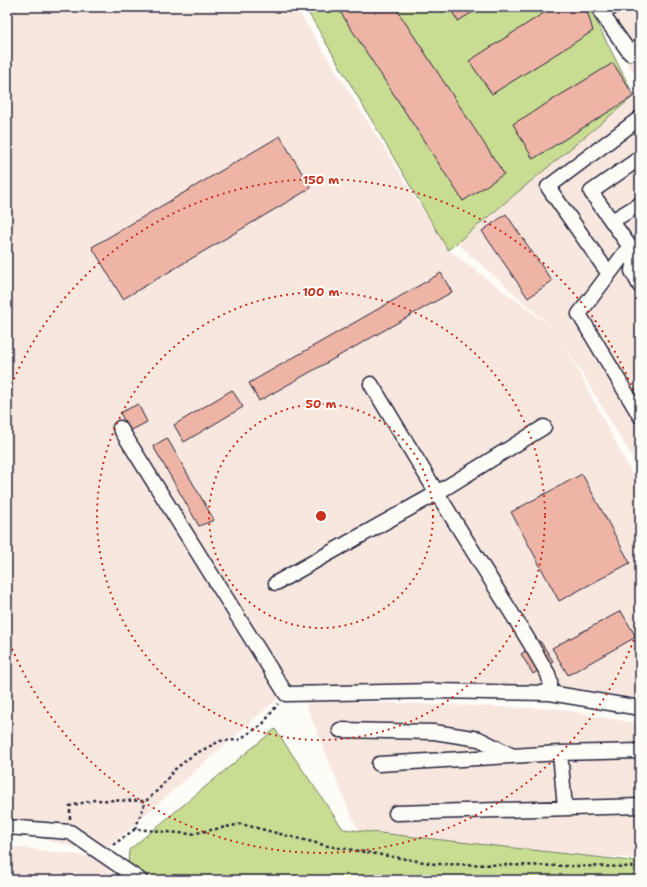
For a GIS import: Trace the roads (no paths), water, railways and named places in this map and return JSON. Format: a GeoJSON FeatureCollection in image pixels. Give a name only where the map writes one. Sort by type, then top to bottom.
{"type":"FeatureCollection","features":[{"type":"Feature","properties":{"kind":"street"},"geometry":{"type":"LineString","coordinates":[[612,7],[602,14],[630,53],[640,46]]}},
{"type":"Feature","properties":{"kind":"street"},"geometry":{"type":"LineString","coordinates":[[609,274],[548,187],[640,118]]}},
{"type":"Feature","properties":{"kind":"street"},"geometry":{"type":"LineString","coordinates":[[640,158],[591,192],[635,251],[632,270],[640,286]]}},
{"type":"Feature","properties":{"kind":"street"},"geometry":{"type":"LineString","coordinates":[[612,221],[640,204]]}},
{"type":"Feature","properties":{"kind":"street"},"geometry":{"type":"LineString","coordinates":[[635,251],[609,274],[579,314],[640,416]]}},
{"type":"Feature","properties":{"kind":"street"},"geometry":{"type":"LineString","coordinates":[[371,384],[527,638],[550,681],[550,693]]}},
{"type":"Feature","properties":{"kind":"street"},"geometry":{"type":"LineString","coordinates":[[276,583],[437,493],[544,427]]}},
{"type":"Feature","properties":{"kind":"street"},"geometry":{"type":"LineString","coordinates":[[120,428],[286,694],[434,691],[550,693],[640,708]]}},
{"type":"Feature","properties":{"kind":"street"},"geometry":{"type":"LineString","coordinates":[[340,730],[434,732],[479,739],[513,756]]}},
{"type":"Feature","properties":{"kind":"street"},"geometry":{"type":"LineString","coordinates":[[379,764],[560,753],[640,751]]}},
{"type":"Feature","properties":{"kind":"street"},"geometry":{"type":"LineString","coordinates":[[560,753],[565,808]]}},
{"type":"Feature","properties":{"kind":"street"},"geometry":{"type":"LineString","coordinates":[[396,813],[640,806]]}},
{"type":"Feature","properties":{"kind":"street"},"geometry":{"type":"LineString","coordinates":[[7,827],[70,832],[101,854],[122,874],[140,880]]}}]}
